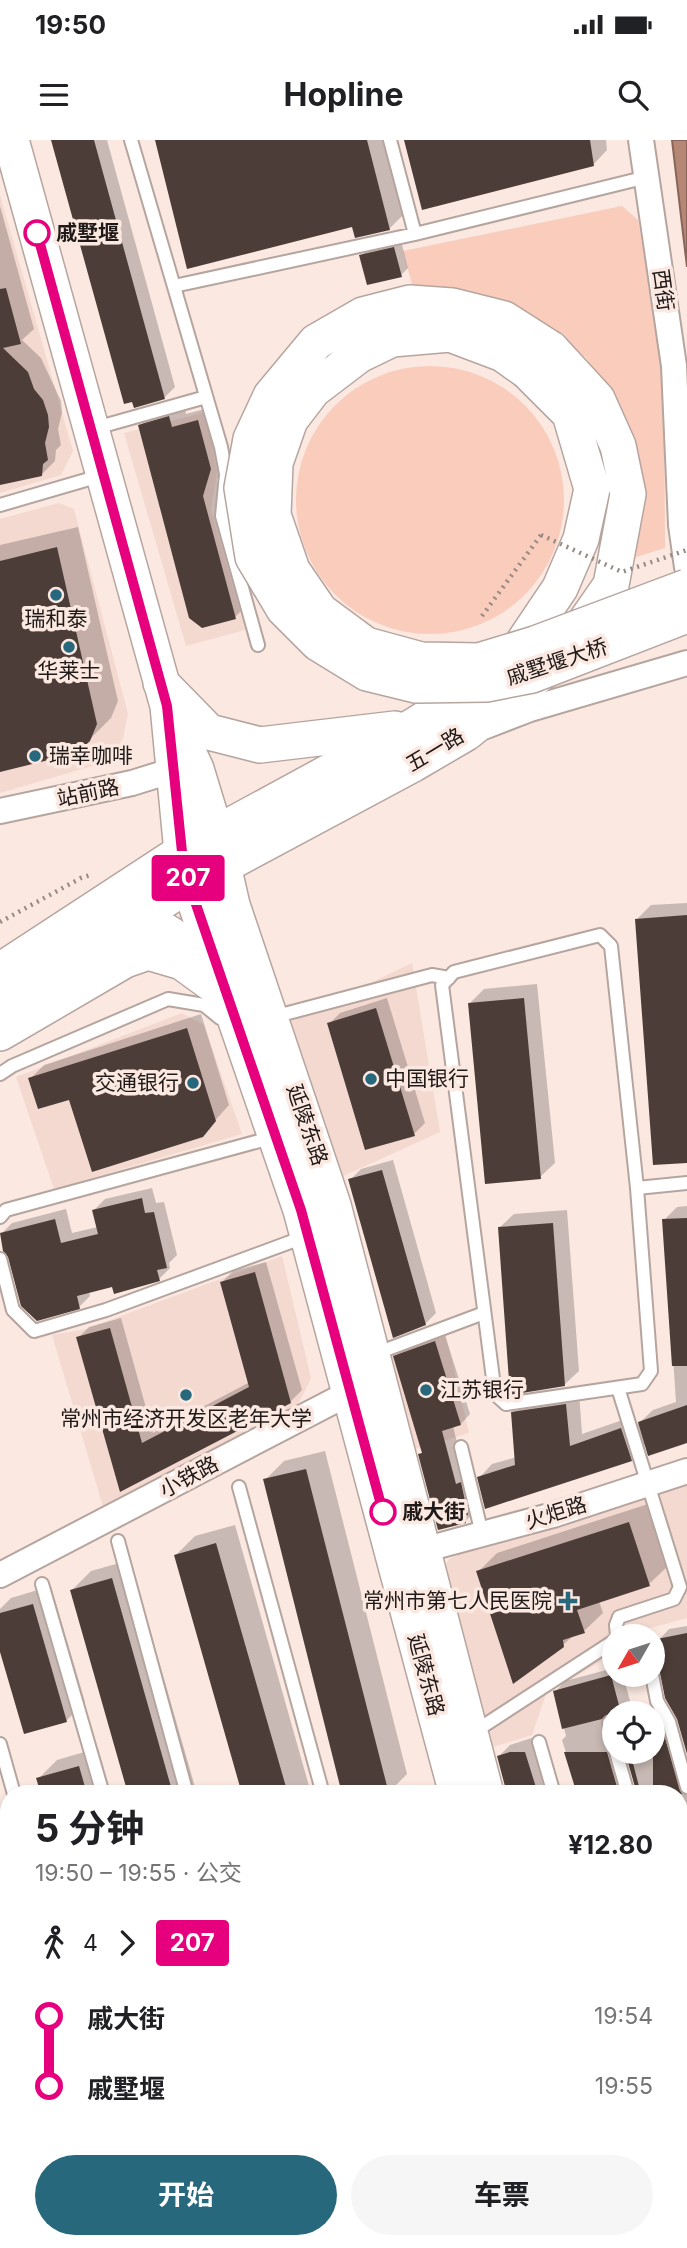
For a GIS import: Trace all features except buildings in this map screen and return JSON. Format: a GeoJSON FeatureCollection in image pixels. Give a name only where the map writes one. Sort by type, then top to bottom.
{"type":"FeatureCollection","features":[{"type":"Feature","properties":{"kind":"main road","name":"延陵东路"},"geometry":{"type":"LineString","coordinates":[[11,140],[164,694],[196,769],[221,850],[232,905],[249,1024],[275,1136],[308,1236],[368,1377],[423,1550],[484,1785]]}},
{"type":"Feature","properties":{"kind":"main road","name":"戚墅堰大桥"},"geometry":{"type":"LineString","coordinates":[[539,360],[504,319],[452,306],[410,303],[363,315],[316,342],[271,396],[251,439],[242,488],[253,557],[284,609],[318,643],[367,673],[416,685],[486,684],[532,675],[687,615]]}},
{"type":"Feature","properties":{"kind":"main road","name":"戚墅堰大桥"},"geometry":{"type":"LineString","coordinates":[[539,360],[503,354],[450,334],[392,339],[359,355],[313,390],[290,420],[275,463],[273,515],[292,570],[320,611],[366,645],[421,660],[479,661],[535,644],[687,587]]}},
{"type":"Feature","properties":{"kind":"main road","name":"五一路"},"geometry":{"type":"LineString","coordinates":[[221,850],[454,700],[521,646],[560,588],[581,540],[592,489],[570,414],[539,360]]}},
{"type":"Feature","properties":{"kind":"main road","name":"五一路"},"geometry":{"type":"LineString","coordinates":[[0,971],[221,850],[414,764],[466,733],[561,657],[611,584],[628,494],[618,446],[597,398],[539,360]]}},
{"type":"Feature","properties":{"kind":"main road","name":"延陵东路"},"geometry":{"type":"LineString","coordinates":[[164,694],[186,868],[249,1024],[333,1205],[455,1785]]}},
{"type":"Feature","properties":{"kind":"main road"},"geometry":{"type":"LineString","coordinates":[[164,694],[209,732],[260,746],[412,727]]}},
{"type":"Feature","properties":{"kind":"main road","name":"五一路"},"geometry":{"type":"LineString","coordinates":[[0,1006],[127,924],[186,868]]}},
{"type":"Feature","properties":{"kind":"main road"},"geometry":{"type":"LineString","coordinates":[[127,924],[148,924],[170,932],[249,1024]]}},
{"type":"Feature","properties":{"kind":"main road"},"geometry":{"type":"LineString","coordinates":[[0,1032],[125,960],[148,952],[182,962],[215,986]]}},
{"type":"Feature","properties":{"kind":"street","name":"西街"},"geometry":{"type":"LineString","coordinates":[[641,140],[674,366],[681,526],[687,567]]}},
{"type":"Feature","properties":{"kind":"street"},"geometry":{"type":"LineString","coordinates":[[466,733],[530,709],[687,663]]}},
{"type":"Feature","properties":{"kind":"street","name":"站前路"},"geometry":{"type":"LineString","coordinates":[[0,811],[132,783],[174,770]]}},
{"type":"Feature","properties":{"kind":"street","name":"小铁路"},"geometry":{"type":"LineString","coordinates":[[0,1575],[368,1377]]}},
{"type":"Feature","properties":{"kind":"street","name":"火炬路"},"geometry":{"type":"LineString","coordinates":[[423,1550],[553,1515],[687,1471]]}},
{"type":"Feature","properties":{"kind":"lane"},"geometry":{"type":"LineString","coordinates":[[131,140],[226,474],[222,516],[258,645]]}},
{"type":"Feature","properties":{"kind":"lane"},"geometry":{"type":"LineString","coordinates":[[390,140],[415,234]]}},
{"type":"Feature","properties":{"kind":"lane"},"geometry":{"type":"LineString","coordinates":[[174,286],[415,234],[647,177]]}},
{"type":"Feature","properties":{"kind":"lane"},"geometry":{"type":"LineString","coordinates":[[91,429],[206,397]]}},
{"type":"Feature","properties":{"kind":"lane"},"geometry":{"type":"LineString","coordinates":[[0,505],[103,475]]}},
{"type":"Feature","properties":{"kind":"lane"},"geometry":{"type":"LineString","coordinates":[[600,935],[611,946],[637,1188],[650,1371],[642,1384],[506,1404],[495,1394],[442,985],[454,972],[600,935]]}},
{"type":"Feature","properties":{"kind":"lane"},"geometry":{"type":"LineString","coordinates":[[0,1074],[12,1066],[168,999],[204,1005],[249,1024],[432,975],[449,978]]}},
{"type":"Feature","properties":{"kind":"lane"},"geometry":{"type":"LineString","coordinates":[[0,1217],[6,1210],[275,1136]]}},
{"type":"Feature","properties":{"kind":"lane"},"geometry":{"type":"LineString","coordinates":[[637,1188],[687,1183]]}},
{"type":"Feature","properties":{"kind":"lane"},"geometry":{"type":"LineString","coordinates":[[0,1259],[13,1310],[34,1331],[106,1310],[308,1236]]}},
{"type":"Feature","properties":{"kind":"lane"},"geometry":{"type":"LineString","coordinates":[[368,1377],[484,1313]]}},
{"type":"Feature","properties":{"kind":"lane"},"geometry":{"type":"LineString","coordinates":[[616,1624],[619,1617],[674,1599],[680,1587],[618,1388]]}},
{"type":"Feature","properties":{"kind":"lane"},"geometry":{"type":"LineString","coordinates":[[461,1447],[482,1534]]}},
{"type":"Feature","properties":{"kind":"lane"},"geometry":{"type":"LineString","coordinates":[[239,1487],[321,1785]]}},
{"type":"Feature","properties":{"kind":"lane"},"geometry":{"type":"LineString","coordinates":[[118,1541],[185,1785]]}},
{"type":"Feature","properties":{"kind":"lane"},"geometry":{"type":"LineString","coordinates":[[42,1584],[100,1785]]}},
{"type":"Feature","properties":{"kind":"lane"},"geometry":{"type":"LineString","coordinates":[[471,1734],[602,1649]]}},
{"type":"Feature","properties":{"kind":"lane"},"geometry":{"type":"LineString","coordinates":[[654,1687],[657,1701],[669,1722],[686,1785]]}},
{"type":"Feature","properties":{"kind":"lane"},"geometry":{"type":"LineString","coordinates":[[540,1742],[552,1785]]}},
{"type":"Feature","properties":{"kind":"lane"},"geometry":{"type":"LineString","coordinates":[[0,1744],[11,1785]]}},
{"type":"Feature","properties":{"kind":"lane"},"geometry":{"type":"LineString","coordinates":[[620,1764],[626,1785]]}},
{"type":"Feature","properties":{"kind":"path"},"geometry":{"type":"LineString","coordinates":[[482,616],[541,535],[622,572],[687,550]]}},
{"type":"Feature","properties":{"kind":"shaded area"},"geometry":{"type":"Polygon","coordinates":[[[672,140],[687,140],[687,267],[672,140]]]}},
{"type":"Feature","properties":{"kind":"shaded area"},"geometry":{"type":"Polygon","coordinates":[[[0,195],[73,451],[61,475],[0,493],[0,195]]]}},
{"type":"Feature","properties":{"kind":"shaded area"},"geometry":{"type":"Polygon","coordinates":[[[622,206],[638,220],[664,376],[665,548],[636,557],[641,480],[625,417],[586,358],[532,315],[474,294],[413,288],[403,251],[622,206]]]}},
{"type":"Feature","properties":{"kind":"shaded area"},"geometry":{"type":"Polygon","coordinates":[[[443,366],[481,376],[505,388],[525,405],[542,425],[554,449],[562,474],[562,526],[554,551],[542,575],[525,595],[505,612],[481,624],[456,632],[417,634],[379,624],[355,612],[326,585],[306,551],[298,526],[296,487],[306,449],[318,425],[345,396],[379,376],[404,368],[443,366]]]}},
{"type":"Feature","properties":{"kind":"shaded area"},"geometry":{"type":"Polygon","coordinates":[[[206,412],[217,472],[211,510],[245,630],[186,646],[124,433],[206,412]]]}},
{"type":"Feature","properties":{"kind":"shaded area"},"geometry":{"type":"Polygon","coordinates":[[[59,503],[74,509],[128,714],[123,738],[113,754],[96,765],[0,793],[0,519],[59,503]]]}},
{"type":"Feature","properties":{"kind":"shaded area"},"geometry":{"type":"Polygon","coordinates":[[[412,963],[440,1132],[339,1178],[291,1021],[412,963]]]}},
{"type":"Feature","properties":{"kind":"shaded area"},"geometry":{"type":"Polygon","coordinates":[[[182,1013],[204,1025],[242,1134],[54,1189],[16,1077],[182,1013]]]}},
{"type":"Feature","properties":{"kind":"shaded area","name":"常州市经济开发区老年大学"},"geometry":{"type":"Polygon","coordinates":[[[282,1256],[311,1378],[294,1413],[104,1510],[52,1335],[86,1329],[282,1256]]]}},
{"type":"Feature","properties":{"kind":"shaded area","name":"江苏银行"},"geometry":{"type":"Polygon","coordinates":[[[444,1327],[469,1433],[410,1451],[383,1346],[444,1327]]]}},
{"type":"Feature","properties":{"kind":"shaded area","name":"常州市第七人民医院"},"geometry":{"type":"Polygon","coordinates":[[[687,1484],[687,1618],[665,1624],[602,1624],[602,1661],[546,1694],[532,1735],[487,1749],[443,1569],[449,1559],[461,1553],[563,1526],[687,1484]]]}},
{"type":"Feature","properties":{"kind":"bus line","name":"207"},"geometry":{"type":"LineString","coordinates":[[37,233],[167,706],[182,852],[189,884],[301,1210],[383,1512]]}},
{"type":"Feature","properties":{"kind":"place","name":"戚墅堰"},"geometry":{"type":"Point","coordinates":[37,233]}},
{"type":"Feature","properties":{"kind":"place","name":"瑞和泰"},"geometry":{"type":"Point","coordinates":[56,595]}},
{"type":"Feature","properties":{"kind":"place","name":"华莱士"},"geometry":{"type":"Point","coordinates":[69,647]}},
{"type":"Feature","properties":{"kind":"place","name":"瑞幸咖啡"},"geometry":{"type":"Point","coordinates":[35,756]}},
{"type":"Feature","properties":{"kind":"place","name":"中国银行"},"geometry":{"type":"Point","coordinates":[371,1079]}},
{"type":"Feature","properties":{"kind":"place","name":"交通银行"},"geometry":{"type":"Point","coordinates":[193,1083]}},
{"type":"Feature","properties":{"kind":"place","name":"江苏银行"},"geometry":{"type":"Point","coordinates":[426,1390]}},
{"type":"Feature","properties":{"kind":"place","name":"常州市经济开发区老年大学"},"geometry":{"type":"Point","coordinates":[186,1395]}},
{"type":"Feature","properties":{"kind":"place","name":"戚大街"},"geometry":{"type":"Point","coordinates":[383,1512]}},
{"type":"Feature","properties":{"kind":"place","name":"常州市第七人民医院"},"geometry":{"type":"Point","coordinates":[568,1601]}}]}
